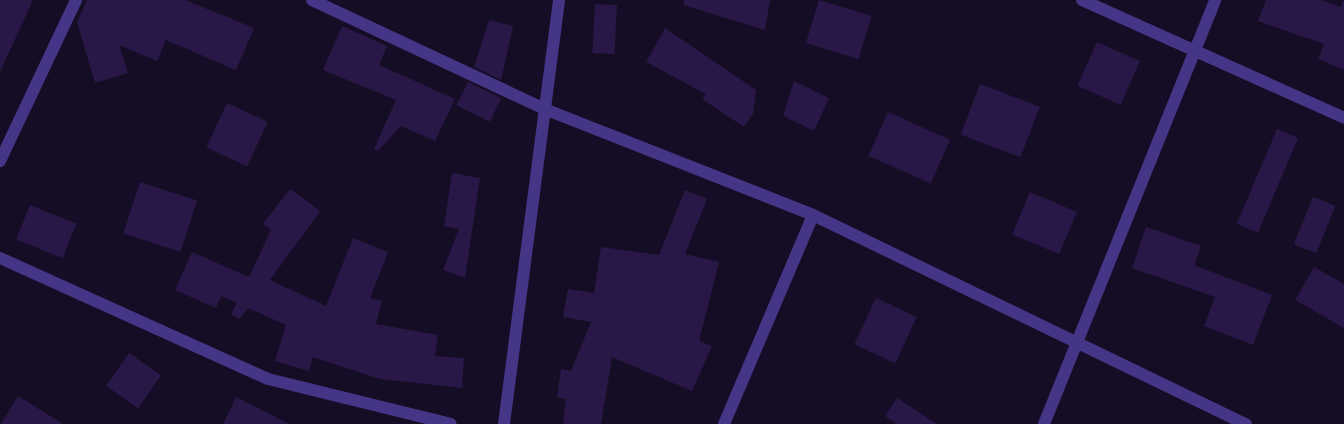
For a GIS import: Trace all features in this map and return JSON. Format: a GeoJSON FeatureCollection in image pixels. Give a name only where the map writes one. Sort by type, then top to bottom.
{"type":"FeatureCollection","features":[{"type":"Feature","properties":{"kind":"street"},"geometry":{"type":"LineString","coordinates":[[0,161],[76,0]]}},
{"type":"Feature","properties":{"kind":"street"},"geometry":{"type":"LineString","coordinates":[[312,0],[547,110],[813,215],[1246,424]]}},
{"type":"Feature","properties":{"kind":"street"},"geometry":{"type":"LineString","coordinates":[[504,424],[547,110],[559,0]]}},
{"type":"Feature","properties":{"kind":"street"},"geometry":{"type":"LineString","coordinates":[[1082,0],[1192,52],[1344,118]]}},
{"type":"Feature","properties":{"kind":"street"},"geometry":{"type":"LineString","coordinates":[[1044,424],[1192,52],[1215,0]]}},
{"type":"Feature","properties":{"kind":"street"},"geometry":{"type":"LineString","coordinates":[[724,424],[813,215]]}},
{"type":"Feature","properties":{"kind":"street"},"geometry":{"type":"LineString","coordinates":[[0,258],[268,379],[450,424]]}},
{"type":"Feature","properties":{"kind":"building"},"geometry":{"type":"Polygon","coordinates":[[[0,0],[33,0],[0,72],[0,0]]]}},
{"type":"Feature","properties":{"kind":"building"},"geometry":{"type":"Polygon","coordinates":[[[87,0],[185,0],[254,28],[236,70],[166,40],[157,61],[119,45],[128,73],[95,83],[77,22],[87,0]]]}},
{"type":"Feature","properties":{"kind":"building"},"geometry":{"type":"Polygon","coordinates":[[[684,0],[770,0],[765,30],[683,5],[684,0]]]}},
{"type":"Feature","properties":{"kind":"building"},"geometry":{"type":"Polygon","coordinates":[[[819,0],[872,16],[858,59],[806,43],[819,0]]]}},
{"type":"Feature","properties":{"kind":"building"},"geometry":{"type":"Polygon","coordinates":[[[1266,0],[1322,0],[1340,7],[1344,0],[1344,70],[1318,59],[1324,44],[1258,21],[1266,0]]]}},
{"type":"Feature","properties":{"kind":"building"},"geometry":{"type":"Polygon","coordinates":[[[595,4],[617,5],[614,54],[592,53],[595,4]]]}},
{"type":"Feature","properties":{"kind":"building"},"geometry":{"type":"Polygon","coordinates":[[[489,20],[513,26],[501,80],[474,67],[489,20]]]}},
{"type":"Feature","properties":{"kind":"building"},"geometry":{"type":"Polygon","coordinates":[[[342,26],[387,46],[379,65],[455,99],[435,141],[401,126],[378,151],[374,149],[396,100],[323,70],[342,26]]]}},
{"type":"Feature","properties":{"kind":"building"},"geometry":{"type":"Polygon","coordinates":[[[665,28],[756,90],[753,114],[744,127],[702,99],[706,94],[646,62],[665,28]]]}},
{"type":"Feature","properties":{"kind":"building"},"geometry":{"type":"Polygon","coordinates":[[[1097,42],[1140,61],[1120,105],[1077,86],[1097,42]]]}},
{"type":"Feature","properties":{"kind":"building"},"geometry":{"type":"Polygon","coordinates":[[[794,81],[829,98],[814,131],[783,116],[794,81]]]}},
{"type":"Feature","properties":{"kind":"building"},"geometry":{"type":"Polygon","coordinates":[[[468,82],[501,98],[490,122],[457,105],[468,82]]]}},
{"type":"Feature","properties":{"kind":"building"},"geometry":{"type":"Polygon","coordinates":[[[980,84],[1040,107],[1020,157],[961,134],[980,84]]]}},
{"type":"Feature","properties":{"kind":"building"},"geometry":{"type":"Polygon","coordinates":[[[227,103],[268,122],[247,166],[206,147],[227,103]]]}},
{"type":"Feature","properties":{"kind":"building"},"geometry":{"type":"Polygon","coordinates":[[[888,112],[950,140],[931,184],[868,156],[888,112]]]}},
{"type":"Feature","properties":{"kind":"building"},"geometry":{"type":"Polygon","coordinates":[[[1277,129],[1298,138],[1258,233],[1237,224],[1277,129]]]}},
{"type":"Feature","properties":{"kind":"building"},"geometry":{"type":"Polygon","coordinates":[[[452,173],[480,178],[465,278],[443,270],[459,229],[444,226],[452,173]]]}},
{"type":"Feature","properties":{"kind":"building"},"geometry":{"type":"Polygon","coordinates":[[[140,182],[197,201],[180,252],[123,233],[140,182]]]}},
{"type":"Feature","properties":{"kind":"building"},"geometry":{"type":"Polygon","coordinates":[[[290,189],[320,211],[270,280],[326,306],[353,238],[388,252],[370,298],[382,301],[376,324],[438,335],[435,356],[464,358],[462,388],[380,379],[313,357],[309,371],[275,361],[286,325],[248,308],[240,319],[231,314],[237,303],[221,296],[216,308],[175,290],[192,252],[249,277],[271,230],[263,224],[290,189]]]}},
{"type":"Feature","properties":{"kind":"building"},"geometry":{"type":"Polygon","coordinates":[[[685,190],[707,199],[685,254],[719,262],[699,341],[712,346],[692,391],[612,357],[601,424],[563,424],[566,399],[557,397],[561,369],[571,371],[591,322],[563,317],[568,289],[594,293],[601,247],[659,255],[685,190]]]}},
{"type":"Feature","properties":{"kind":"building"},"geometry":{"type":"Polygon","coordinates":[[[1030,192],[1077,212],[1059,254],[1012,234],[1030,192]]]}},
{"type":"Feature","properties":{"kind":"building"},"geometry":{"type":"Polygon","coordinates":[[[1313,197],[1335,206],[1316,253],[1294,244],[1313,197]]]}},
{"type":"Feature","properties":{"kind":"building"},"geometry":{"type":"Polygon","coordinates":[[[30,205],[76,224],[62,258],[16,239],[30,205]]]}},
{"type":"Feature","properties":{"kind":"building"},"geometry":{"type":"Polygon","coordinates":[[[1146,227],[1201,246],[1194,265],[1272,295],[1253,345],[1204,326],[1215,297],[1132,268],[1146,227]]]}},
{"type":"Feature","properties":{"kind":"building"},"geometry":{"type":"Polygon","coordinates":[[[1314,267],[1344,284],[1344,328],[1295,300],[1314,267]]]}},
{"type":"Feature","properties":{"kind":"building"},"geometry":{"type":"Polygon","coordinates":[[[876,298],[917,317],[895,363],[854,344],[876,298]]]}},
{"type":"Feature","properties":{"kind":"building"},"geometry":{"type":"Polygon","coordinates":[[[129,353],[161,375],[138,408],[106,386],[129,353]]]}},
{"type":"Feature","properties":{"kind":"building"},"geometry":{"type":"Polygon","coordinates":[[[18,396],[63,424],[1,424],[18,396]]]}},
{"type":"Feature","properties":{"kind":"building"},"geometry":{"type":"Polygon","coordinates":[[[236,397],[289,424],[223,424],[236,397]]]}},
{"type":"Feature","properties":{"kind":"building"},"geometry":{"type":"Polygon","coordinates":[[[897,398],[937,424],[897,424],[885,416],[897,398]]]}}]}
